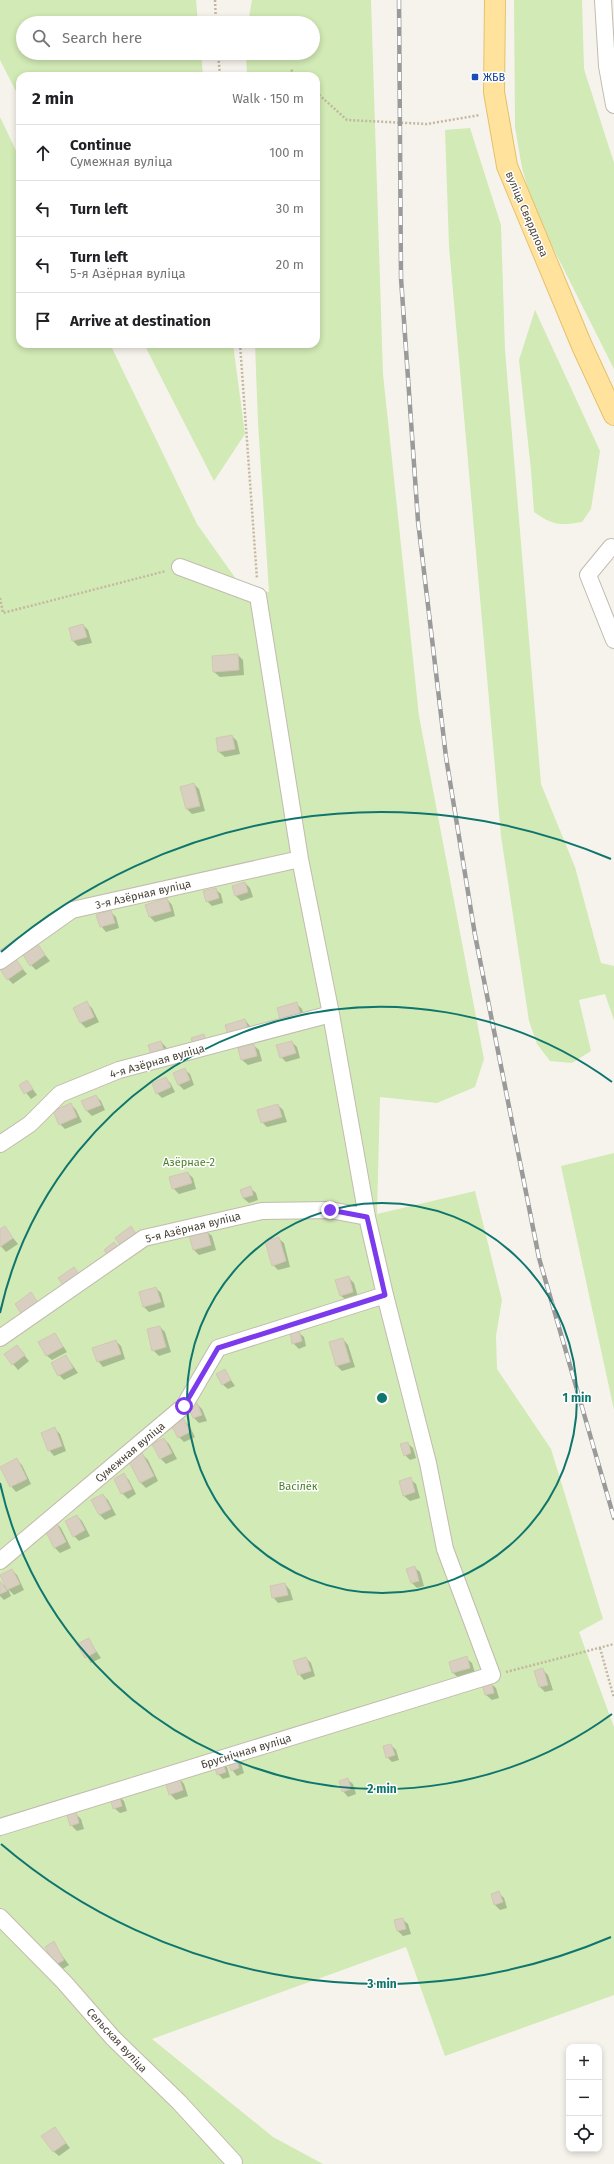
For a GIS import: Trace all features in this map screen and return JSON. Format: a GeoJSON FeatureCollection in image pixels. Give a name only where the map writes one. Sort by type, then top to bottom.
{"type":"FeatureCollection","features":[{"type":"Feature","properties":{"kind":"main road","name":"вуліца Свярдлова"},"geometry":{"type":"LineString","coordinates":[[495,0],[494,70],[497,115],[507,166],[582,346],[614,415]]}},
{"type":"Feature","properties":{"kind":"street"},"geometry":{"type":"LineString","coordinates":[[603,0],[607,66],[614,105]]}},
{"type":"Feature","properties":{"kind":"street"},"geometry":{"type":"LineString","coordinates":[[613,548],[588,575],[614,640]]}},
{"type":"Feature","properties":{"kind":"street"},"geometry":{"type":"LineString","coordinates":[[180,567],[258,596],[300,859],[331,1014],[367,1217],[385,1295],[428,1463],[445,1549],[492,1676]]}},
{"type":"Feature","properties":{"kind":"street","name":"3-я Азёрная вуліца"},"geometry":{"type":"LineString","coordinates":[[0,961],[72,910],[300,859]]}},
{"type":"Feature","properties":{"kind":"street","name":"4-я Азёрная вуліца"},"geometry":{"type":"LineString","coordinates":[[0,1144],[30,1124],[60,1094],[119,1070],[331,1014]]}},
{"type":"Feature","properties":{"kind":"street","name":"5-я Азёрная вуліца"},"geometry":{"type":"LineString","coordinates":[[0,1338],[144,1238],[262,1211],[330,1210],[367,1217]]}},
{"type":"Feature","properties":{"kind":"street","name":"Сумежная вуліца"},"geometry":{"type":"LineString","coordinates":[[0,1561],[184,1406],[218,1348],[385,1295]]}},
{"type":"Feature","properties":{"kind":"street","name":"Бруснічная вуліца"},"geometry":{"type":"LineString","coordinates":[[0,1827],[492,1676]]}},
{"type":"Feature","properties":{"kind":"street","name":"Сельская вуліца"},"geometry":{"type":"LineString","coordinates":[[0,1917],[64,1982],[113,2038],[179,2102],[236,2163]]}},
{"type":"Feature","properties":{"kind":"path"},"geometry":{"type":"LineString","coordinates":[[215,0],[216,16]]}},
{"type":"Feature","properties":{"kind":"path"},"geometry":{"type":"LineString","coordinates":[[219,60],[220,72]]}},
{"type":"Feature","properties":{"kind":"path"},"geometry":{"type":"LineString","coordinates":[[320,96],[347,120],[427,124],[482,115],[497,115]]}},
{"type":"Feature","properties":{"kind":"path"},"geometry":{"type":"LineString","coordinates":[[240,348],[258,596]]}},
{"type":"Feature","properties":{"kind":"path"},"geometry":{"type":"LineString","coordinates":[[0,598],[4,613],[180,567]]}},
{"type":"Feature","properties":{"kind":"path"},"geometry":{"type":"LineString","coordinates":[[492,1676],[614,1644]]}},
{"type":"Feature","properties":{"kind":"path"},"geometry":{"type":"LineString","coordinates":[[600,1648],[614,1698]]}},
{"type":"Feature","properties":{"kind":"green space"},"geometry":{"type":"Polygon","coordinates":[[[0,0],[196,0],[197,16],[16,16],[16,60],[202,60],[203,72],[16,72],[16,91],[0,60],[0,0]]]}},
{"type":"Feature","properties":{"kind":"green space"},"geometry":{"type":"Polygon","coordinates":[[[252,0],[371,0],[383,374],[419,716],[484,1059],[475,1087],[437,1103],[380,1097],[377,1214],[475,1191],[502,1300],[496,1336],[497,1369],[551,1449],[603,1619],[579,1632],[614,1727],[614,1995],[445,2056],[406,1947],[152,2039],[273,2137],[323,2164],[0,2164],[0,117],[16,151],[16,348],[112,348],[197,524],[241,586],[269,592],[258,423],[255,348],[320,348],[320,72],[247,72],[246,60],[320,60],[320,16],[249,16],[252,0]]]}},
{"type":"Feature","properties":{"kind":"green space"},"geometry":{"type":"Polygon","coordinates":[[[514,0],[582,0],[584,69],[614,163],[614,369],[545,232],[531,199],[522,168],[515,127],[514,0]]]}},
{"type":"Feature","properties":{"kind":"green space"},"geometry":{"type":"Polygon","coordinates":[[[470,128],[501,225],[505,350],[541,784],[575,867],[601,963],[614,966],[614,1020],[605,994],[579,1000],[591,1051],[572,1063],[550,1061],[537,1044],[529,1021],[501,836],[449,246],[445,130],[470,128]]]}},
{"type":"Feature","properties":{"kind":"green space"},"geometry":{"type":"Polygon","coordinates":[[[535,310],[600,451],[591,509],[582,522],[562,524],[551,522],[534,512],[519,360],[535,310]]]}},
{"type":"Feature","properties":{"kind":"green space"},"geometry":{"type":"Polygon","coordinates":[[[146,348],[234,348],[245,434],[214,481],[146,348]]]}},
{"type":"Feature","properties":{"kind":"green space"},"geometry":{"type":"Polygon","coordinates":[[[614,1153],[614,1410],[561,1166],[614,1153]]]}},
{"type":"Feature","properties":{"kind":"building"},"geometry":{"type":"Polygon","coordinates":[[[83,624],[87,637],[72,641],[69,628],[83,624]]]}},
{"type":"Feature","properties":{"kind":"building"},"geometry":{"type":"Polygon","coordinates":[[[238,654],[239,670],[213,672],[212,656],[238,654]]]}},
{"type":"Feature","properties":{"kind":"building"},"geometry":{"type":"Polygon","coordinates":[[[232,735],[235,749],[218,752],[216,738],[232,735]]]}},
{"type":"Feature","properties":{"kind":"building"},"geometry":{"type":"Polygon","coordinates":[[[194,783],[200,806],[186,809],[180,787],[194,783]]]}},
{"type":"Feature","properties":{"kind":"building"},"geometry":{"type":"Polygon","coordinates":[[[245,882],[248,892],[235,896],[232,886],[245,882]]]}},
{"type":"Feature","properties":{"kind":"building"},"geometry":{"type":"Polygon","coordinates":[[[216,888],[219,898],[206,902],[203,891],[216,888]]]}},
{"type":"Feature","properties":{"kind":"building"},"geometry":{"type":"Polygon","coordinates":[[[167,898],[171,911],[149,917],[145,905],[167,898]]]}},
{"type":"Feature","properties":{"kind":"building"},"geometry":{"type":"Polygon","coordinates":[[[111,910],[115,923],[100,927],[96,915],[111,910]]]}},
{"type":"Feature","properties":{"kind":"building"},"geometry":{"type":"Polygon","coordinates":[[[38,944],[45,955],[30,966],[23,955],[38,944]]]}},
{"type":"Feature","properties":{"kind":"building"},"geometry":{"type":"Polygon","coordinates":[[[15,958],[23,969],[7,980],[0,969],[15,958]]]}},
{"type":"Feature","properties":{"kind":"building"},"geometry":{"type":"Polygon","coordinates":[[[87,1001],[94,1017],[80,1023],[73,1008],[87,1001]]]}},
{"type":"Feature","properties":{"kind":"building"},"geometry":{"type":"Polygon","coordinates":[[[297,1002],[301,1017],[281,1023],[277,1008],[297,1002]]]}},
{"type":"Feature","properties":{"kind":"building"},"geometry":{"type":"Polygon","coordinates":[[[245,1019],[249,1033],[229,1039],[225,1025],[245,1019]]]}},
{"type":"Feature","properties":{"kind":"building"},"geometry":{"type":"Polygon","coordinates":[[[204,1034],[207,1044],[194,1048],[191,1038],[204,1034]]]}},
{"type":"Feature","properties":{"kind":"building"},"geometry":{"type":"Polygon","coordinates":[[[161,1041],[164,1051],[151,1055],[148,1045],[161,1041]]]}},
{"type":"Feature","properties":{"kind":"building"},"geometry":{"type":"Polygon","coordinates":[[[292,1041],[296,1053],[280,1058],[276,1045],[292,1041]]]}},
{"type":"Feature","properties":{"kind":"building"},"geometry":{"type":"Polygon","coordinates":[[[254,1044],[257,1056],[241,1060],[238,1048],[254,1044]]]}},
{"type":"Feature","properties":{"kind":"building"},"geometry":{"type":"Polygon","coordinates":[[[185,1068],[190,1080],[178,1085],[173,1073],[185,1068]]]}},
{"type":"Feature","properties":{"kind":"building"},"geometry":{"type":"Polygon","coordinates":[[[166,1077],[171,1087],[156,1094],[152,1083],[166,1077]]]}},
{"type":"Feature","properties":{"kind":"building"},"geometry":{"type":"Polygon","coordinates":[[[27,1080],[33,1089],[24,1094],[19,1085],[27,1080]]]}},
{"type":"Feature","properties":{"kind":"building"},"geometry":{"type":"Polygon","coordinates":[[[96,1095],[101,1105],[86,1111],[81,1101],[96,1095]]]}},
{"type":"Feature","properties":{"kind":"building"},"geometry":{"type":"Polygon","coordinates":[[[71,1103],[77,1117],[59,1125],[53,1111],[71,1103]]]}},
{"type":"Feature","properties":{"kind":"building"},"geometry":{"type":"Polygon","coordinates":[[[278,1104],[282,1117],[261,1123],[257,1110],[278,1104]]]}},
{"type":"Feature","properties":{"kind":"building"},"geometry":{"type":"Polygon","coordinates":[[[188,1172],[192,1183],[172,1189],[169,1177],[188,1172]]]}},
{"type":"Feature","properties":{"kind":"building"},"geometry":{"type":"Polygon","coordinates":[[[251,1186],[253,1195],[243,1198],[240,1190],[251,1186]]]}},
{"type":"Feature","properties":{"kind":"building"},"geometry":{"type":"Polygon","coordinates":[[[5,1226],[13,1238],[0,1247],[0,1229],[5,1226]]]}},
{"type":"Feature","properties":{"kind":"building"},"geometry":{"type":"Polygon","coordinates":[[[131,1226],[138,1237],[122,1248],[115,1238],[131,1226]]]}},
{"type":"Feature","properties":{"kind":"building"},"geometry":{"type":"Polygon","coordinates":[[[207,1230],[211,1245],[193,1250],[189,1235],[207,1230]]]}},
{"type":"Feature","properties":{"kind":"building"},"geometry":{"type":"Polygon","coordinates":[[[279,1237],[286,1261],[272,1266],[265,1241],[279,1237]]]}},
{"type":"Feature","properties":{"kind":"building"},"geometry":{"type":"Polygon","coordinates":[[[114,1242],[120,1250],[109,1257],[104,1250],[114,1242]]]}},
{"type":"Feature","properties":{"kind":"building"},"geometry":{"type":"Polygon","coordinates":[[[74,1267],[82,1278],[66,1289],[58,1278],[74,1267]]]}},
{"type":"Feature","properties":{"kind":"building"},"geometry":{"type":"Polygon","coordinates":[[[349,1276],[353,1292],[340,1296],[335,1280],[349,1276]]]}},
{"type":"Feature","properties":{"kind":"building"},"geometry":{"type":"Polygon","coordinates":[[[156,1287],[161,1302],[143,1307],[139,1292],[156,1287]]]}},
{"type":"Feature","properties":{"kind":"building"},"geometry":{"type":"Polygon","coordinates":[[[31,1292],[40,1306],[24,1318],[15,1304],[31,1292]]]}},
{"type":"Feature","properties":{"kind":"building"},"geometry":{"type":"Polygon","coordinates":[[[160,1326],[166,1347],[152,1351],[147,1329],[160,1326]]]}},
{"type":"Feature","properties":{"kind":"building"},"geometry":{"type":"Polygon","coordinates":[[[299,1330],[302,1341],[292,1344],[290,1333],[299,1330]]]}},
{"type":"Feature","properties":{"kind":"building"},"geometry":{"type":"Polygon","coordinates":[[[55,1333],[63,1347],[46,1356],[38,1342],[55,1333]]]}},
{"type":"Feature","properties":{"kind":"building"},"geometry":{"type":"Polygon","coordinates":[[[343,1338],[350,1362],[336,1366],[329,1342],[343,1338]]]}},
{"type":"Feature","properties":{"kind":"building"},"geometry":{"type":"Polygon","coordinates":[[[116,1340],[121,1354],[97,1362],[92,1348],[116,1340]]]}},
{"type":"Feature","properties":{"kind":"building"},"geometry":{"type":"Polygon","coordinates":[[[17,1345],[25,1355],[12,1365],[4,1354],[17,1345]]]}},
{"type":"Feature","properties":{"kind":"building"},"geometry":{"type":"Polygon","coordinates":[[[66,1355],[73,1368],[58,1376],[51,1363],[66,1355]]]}},
{"type":"Feature","properties":{"kind":"building"},"geometry":{"type":"Polygon","coordinates":[[[225,1369],[231,1380],[222,1385],[216,1374],[225,1369]]]}},
{"type":"Feature","properties":{"kind":"building"},"geometry":{"type":"Polygon","coordinates":[[[197,1403],[202,1415],[193,1418],[188,1407],[197,1403]]]}},
{"type":"Feature","properties":{"kind":"building"},"geometry":{"type":"Polygon","coordinates":[[[184,1419],[190,1432],[178,1438],[171,1425],[184,1419]]]}},
{"type":"Feature","properties":{"kind":"building"},"geometry":{"type":"Polygon","coordinates":[[[55,1427],[62,1446],[48,1451],[41,1433],[55,1427]]]}},
{"type":"Feature","properties":{"kind":"building"},"geometry":{"type":"Polygon","coordinates":[[[164,1438],[172,1453],[160,1459],[152,1444],[164,1438]]]}},
{"type":"Feature","properties":{"kind":"building"},"geometry":{"type":"Polygon","coordinates":[[[408,1442],[411,1453],[404,1456],[400,1444],[408,1442]]]}},
{"type":"Feature","properties":{"kind":"building"},"geometry":{"type":"Polygon","coordinates":[[[142,1453],[154,1476],[140,1483],[128,1460],[142,1453]]]}},
{"type":"Feature","properties":{"kind":"building"},"geometry":{"type":"Polygon","coordinates":[[[17,1458],[27,1479],[10,1487],[0,1467],[17,1458]]]}},
{"type":"Feature","properties":{"kind":"building"},"geometry":{"type":"Polygon","coordinates":[[[124,1473],[132,1489],[121,1494],[114,1479],[124,1473]]]}},
{"type":"Feature","properties":{"kind":"building"},"geometry":{"type":"Polygon","coordinates":[[[411,1477],[415,1492],[403,1496],[399,1481],[411,1477]]]}},
{"type":"Feature","properties":{"kind":"building"},"geometry":{"type":"Polygon","coordinates":[[[103,1494],[111,1509],[99,1515],[91,1500],[103,1494]]]}},
{"type":"Feature","properties":{"kind":"building"},"geometry":{"type":"Polygon","coordinates":[[[77,1515],[85,1530],[73,1537],[65,1521],[77,1515]]]}},
{"type":"Feature","properties":{"kind":"building"},"geometry":{"type":"Polygon","coordinates":[[[56,1522],[66,1542],[54,1548],[44,1528],[56,1522]]]}},
{"type":"Feature","properties":{"kind":"building"},"geometry":{"type":"Polygon","coordinates":[[[415,1566],[419,1581],[411,1583],[406,1569],[415,1566]]]}},
{"type":"Feature","properties":{"kind":"building"},"geometry":{"type":"Polygon","coordinates":[[[12,1569],[20,1584],[7,1590],[0,1575],[12,1569]]]}},
{"type":"Feature","properties":{"kind":"building"},"geometry":{"type":"Polygon","coordinates":[[[0,1581],[7,1591],[0,1594],[0,1581]]]}},
{"type":"Feature","properties":{"kind":"building"},"geometry":{"type":"Polygon","coordinates":[[[285,1583],[288,1595],[272,1598],[270,1586],[285,1583]]]}},
{"type":"Feature","properties":{"kind":"building"},"geometry":{"type":"Polygon","coordinates":[[[89,1638],[96,1652],[85,1658],[77,1644],[89,1638]]]}},
{"type":"Feature","properties":{"kind":"building"},"geometry":{"type":"Polygon","coordinates":[[[467,1656],[470,1668],[452,1673],[449,1662],[467,1656]]]}},
{"type":"Feature","properties":{"kind":"building"},"geometry":{"type":"Polygon","coordinates":[[[306,1657],[311,1671],[298,1675],[293,1661],[306,1657]]]}},
{"type":"Feature","properties":{"kind":"building"},"geometry":{"type":"Polygon","coordinates":[[[543,1668],[548,1685],[539,1687],[534,1671],[543,1668]]]}},
{"type":"Feature","properties":{"kind":"building"},"geometry":{"type":"Polygon","coordinates":[[[491,1681],[494,1693],[485,1695],[482,1684],[491,1681]]]}},
{"type":"Feature","properties":{"kind":"building"},"geometry":{"type":"Polygon","coordinates":[[[391,1744],[395,1755],[386,1758],[383,1746],[391,1744]]]}},
{"type":"Feature","properties":{"kind":"building"},"geometry":{"type":"Polygon","coordinates":[[[236,1757],[239,1768],[231,1771],[227,1760],[236,1757]]]}},
{"type":"Feature","properties":{"kind":"building"},"geometry":{"type":"Polygon","coordinates":[[[222,1761],[226,1772],[217,1775],[214,1764],[222,1761]]]}},
{"type":"Feature","properties":{"kind":"building"},"geometry":{"type":"Polygon","coordinates":[[[179,1777],[183,1790],[169,1795],[165,1781],[179,1777]]]}},
{"type":"Feature","properties":{"kind":"building"},"geometry":{"type":"Polygon","coordinates":[[[348,1778],[351,1789],[342,1792],[339,1781],[348,1778]]]}},
{"type":"Feature","properties":{"kind":"building"},"geometry":{"type":"Polygon","coordinates":[[[119,1795],[122,1806],[113,1809],[110,1797],[119,1795]]]}},
{"type":"Feature","properties":{"kind":"building"},"geometry":{"type":"Polygon","coordinates":[[[76,1812],[79,1823],[70,1826],[67,1815],[76,1812]]]}},
{"type":"Feature","properties":{"kind":"building"},"geometry":{"type":"Polygon","coordinates":[[[499,1891],[503,1902],[494,1905],[491,1894],[499,1891]]]}},
{"type":"Feature","properties":{"kind":"building"},"geometry":{"type":"Polygon","coordinates":[[[403,1918],[406,1929],[397,1931],[394,1920],[403,1918]]]}},
{"type":"Feature","properties":{"kind":"building"},"geometry":{"type":"Polygon","coordinates":[[[54,1941],[64,1960],[55,1965],[45,1947],[54,1941]]]}},
{"type":"Feature","properties":{"kind":"building"},"geometry":{"type":"Polygon","coordinates":[[[55,2127],[66,2143],[53,2152],[41,2136],[55,2127]]]}},
{"type":"Feature","properties":{"kind":"railway"},"geometry":{"type":"LineString","coordinates":[[399,0],[401,278],[418,521],[446,757],[475,935],[539,1258],[614,1518]]}},
{"type":"Feature","properties":{"kind":"place","name":"ЖБВ"},"geometry":{"type":"Point","coordinates":[475,77]}},
{"type":"Feature","properties":{"kind":"route"},"geometry":{"type":"LineString","coordinates":[[184,1406],[218,1348],[385,1295],[367,1217],[330,1210]]}},
{"type":"Feature","properties":{"kind":"park label","name":"Азёрнае-2"},"geometry":{"type":"Point","coordinates":[189,1162]}},
{"type":"Feature","properties":{"kind":"park label","name":"Васілёк"},"geometry":{"type":"Point","coordinates":[298,1486]}}]}
